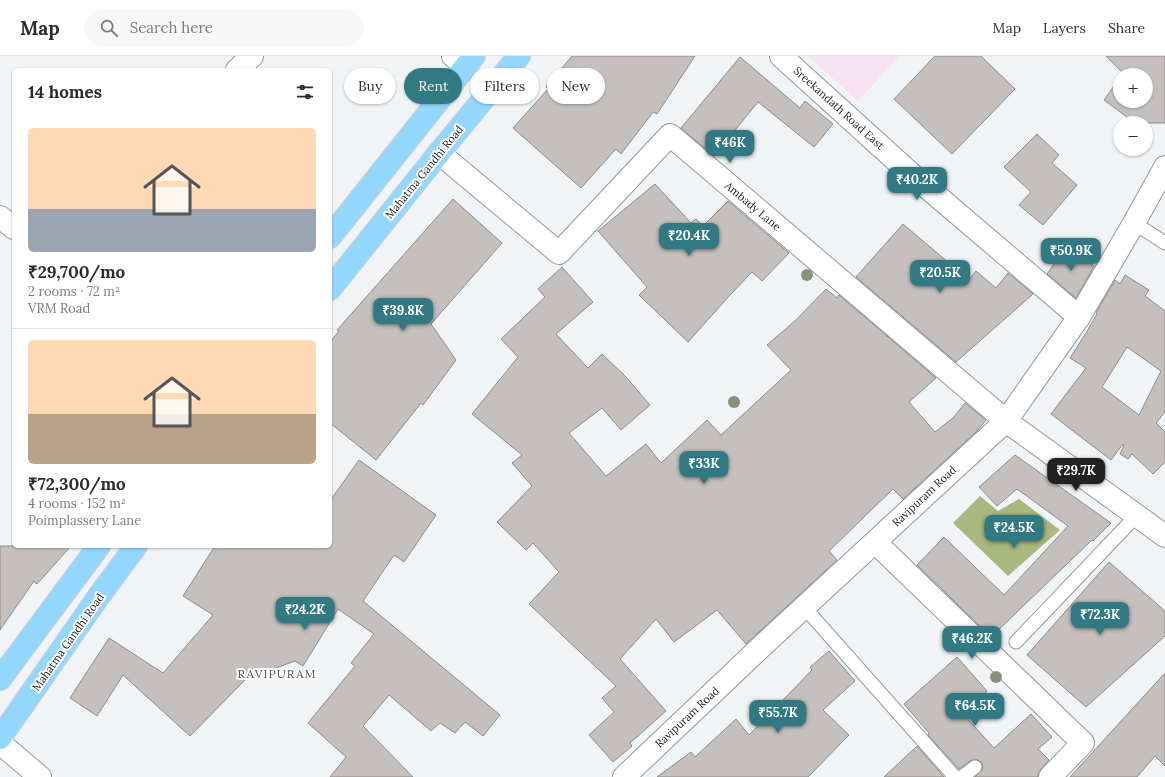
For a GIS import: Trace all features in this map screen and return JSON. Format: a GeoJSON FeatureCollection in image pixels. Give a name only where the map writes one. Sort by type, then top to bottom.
{"type":"FeatureCollection","features":[{"type":"Feature","properties":{"kind":"main road","name":"Mahatma Gandhi Road"},"geometry":{"type":"LineString","coordinates":[[332,287],[439,153],[519,56]]}},
{"type":"Feature","properties":{"kind":"main road"},"geometry":{"type":"LineString","coordinates":[[332,235],[464,60]]}},
{"type":"Feature","properties":{"kind":"main road"},"geometry":{"type":"LineString","coordinates":[[0,679],[98,548]]}},
{"type":"Feature","properties":{"kind":"main road","name":"Mahatma Gandhi Road"},"geometry":{"type":"LineString","coordinates":[[0,738],[135,548]]}},
{"type":"Feature","properties":{"kind":"street"},"geometry":{"type":"LineString","coordinates":[[239,68],[252,56]]}},
{"type":"Feature","properties":{"kind":"street","name":"Sreekandath Road East"},"geometry":{"type":"LineString","coordinates":[[781,56],[910,173],[1079,317]]}},
{"type":"Feature","properties":{"kind":"street","name":"Ambady Lane"},"geometry":{"type":"LineString","coordinates":[[439,153],[559,253],[670,135],[1006,421]]}},
{"type":"Feature","properties":{"kind":"street","name":"Ravipuram Road"},"geometry":{"type":"LineString","coordinates":[[624,777],[804,607],[1006,421],[1079,317],[1165,167]]}},
{"type":"Feature","properties":{"kind":"street"},"geometry":{"type":"LineString","coordinates":[[0,217],[12,226]]}},
{"type":"Feature","properties":{"kind":"street"},"geometry":{"type":"LineString","coordinates":[[1006,421],[1165,536]]}},
{"type":"Feature","properties":{"kind":"street"},"geometry":{"type":"LineString","coordinates":[[874,542],[1083,743],[1056,775]]}},
{"type":"Feature","properties":{"kind":"street"},"geometry":{"type":"LineString","coordinates":[[0,743],[40,777]]}},
{"type":"Feature","properties":{"kind":"lane"},"geometry":{"type":"LineString","coordinates":[[1134,223],[1165,243]]}},
{"type":"Feature","properties":{"kind":"lane"},"geometry":{"type":"LineString","coordinates":[[1016,642],[1137,515]]}},
{"type":"Feature","properties":{"kind":"lane"},"geometry":{"type":"LineString","coordinates":[[804,607],[955,777]]}},
{"type":"Feature","properties":{"kind":"lane"},"geometry":{"type":"LineString","coordinates":[[962,777],[975,767]]}},
{"type":"Feature","properties":{"kind":"shaded area"},"geometry":{"type":"Polygon","coordinates":[[[808,56],[899,56],[858,101],[808,56]]]}},
{"type":"Feature","properties":{"kind":"green space"},"geometry":{"type":"Polygon","coordinates":[[[980,496],[998,511],[1019,499],[1060,530],[1008,576],[953,523],[980,496]]]}},
{"type":"Feature","properties":{"kind":"building"},"geometry":{"type":"Polygon","coordinates":[[[572,56],[695,56],[657,114],[653,112],[621,154],[616,149],[581,188],[513,128],[535,104],[539,104],[539,99],[547,90],[547,104],[605,104],[605,68],[562,68],[572,56]]]}},
{"type":"Feature","properties":{"kind":"building"},"geometry":{"type":"Polygon","coordinates":[[[935,56],[981,56],[1015,89],[952,154],[894,99],[935,56]]]}},
{"type":"Feature","properties":{"kind":"building"},"geometry":{"type":"Polygon","coordinates":[[[1106,56],[1165,56],[1165,123],[1153,123],[1153,116],[1126,116],[1115,108],[1153,108],[1153,68],[1118,68],[1106,56]]]}},
{"type":"Feature","properties":{"kind":"building"},"geometry":{"type":"Polygon","coordinates":[[[740,57],[800,108],[805,101],[833,124],[814,147],[758,102],[714,156],[681,128],[740,57]]]}},
{"type":"Feature","properties":{"kind":"building"},"geometry":{"type":"Polygon","coordinates":[[[1113,87],[1113,107],[1104,100],[1113,87]]]}},
{"type":"Feature","properties":{"kind":"building"},"geometry":{"type":"Polygon","coordinates":[[[1037,134],[1059,155],[1052,163],[1077,185],[1043,225],[1019,205],[1031,192],[1004,167],[1037,134]]]}},
{"type":"Feature","properties":{"kind":"building"},"geometry":{"type":"Polygon","coordinates":[[[655,184],[691,223],[696,219],[703,226],[728,201],[789,253],[762,281],[752,272],[688,342],[639,295],[647,287],[598,231],[655,184]]]}},
{"type":"Feature","properties":{"kind":"building"},"geometry":{"type":"Polygon","coordinates":[[[453,199],[502,243],[431,324],[456,360],[423,405],[421,403],[376,460],[332,425],[332,340],[339,331],[337,330],[453,199]]]}},
{"type":"Feature","properties":{"kind":"building"},"geometry":{"type":"Polygon","coordinates":[[[903,224],[969,280],[976,271],[996,288],[1008,273],[1033,294],[956,362],[856,277],[903,224]]]}},
{"type":"Feature","properties":{"kind":"building"},"geometry":{"type":"Polygon","coordinates":[[[1066,247],[1094,266],[1076,298],[1047,274],[1066,247]]]}},
{"type":"Feature","properties":{"kind":"building"},"geometry":{"type":"Polygon","coordinates":[[[562,267],[593,302],[556,334],[588,368],[602,354],[626,377],[650,405],[621,430],[602,408],[569,433],[606,476],[646,444],[661,463],[707,420],[721,435],[791,370],[767,345],[796,320],[826,289],[837,298],[839,295],[936,378],[909,402],[935,432],[953,418],[965,403],[986,420],[977,431],[903,499],[893,489],[829,551],[837,560],[746,644],[717,610],[674,642],[656,619],[620,659],[666,711],[630,743],[632,746],[613,762],[589,735],[614,712],[602,698],[616,686],[529,604],[559,572],[533,543],[526,550],[497,522],[532,486],[512,463],[522,455],[472,414],[518,357],[501,339],[545,297],[538,289],[562,267]]]}},
{"type":"Feature","properties":{"kind":"building"},"geometry":{"type":"Polygon","coordinates":[[[1125,275],[1149,290],[1145,296],[1165,311],[1165,412],[1156,423],[1165,432],[1165,462],[1153,474],[1132,454],[1128,459],[1120,454],[1124,445],[1123,444],[1111,460],[1051,414],[1086,368],[1070,358],[1097,314],[1096,313],[1115,280],[1120,284],[1125,275]],[[1127,347],[1102,387],[1139,415],[1161,371],[1127,347]]]}},
{"type":"Feature","properties":{"kind":"building"},"geometry":{"type":"Polygon","coordinates":[[[1015,455],[1111,523],[991,637],[917,565],[944,537],[1004,595],[1068,526],[1017,489],[997,506],[979,487],[1015,455]]]}},
{"type":"Feature","properties":{"kind":"building"},"geometry":{"type":"Polygon","coordinates":[[[359,460],[436,515],[404,562],[394,555],[363,601],[500,715],[483,736],[465,722],[455,733],[440,723],[431,731],[389,695],[363,726],[413,777],[330,777],[346,757],[308,723],[355,666],[351,663],[374,634],[338,609],[303,666],[295,661],[246,679],[190,736],[123,675],[97,716],[70,698],[109,638],[163,673],[213,615],[183,596],[214,548],[332,548],[332,498],[359,460]]]}},
{"type":"Feature","properties":{"kind":"building"},"geometry":{"type":"Polygon","coordinates":[[[0,546],[12,546],[12,548],[69,548],[37,584],[34,581],[0,630],[0,546]]]}},
{"type":"Feature","properties":{"kind":"building"},"geometry":{"type":"Polygon","coordinates":[[[1109,562],[1165,611],[1165,636],[1086,707],[1027,655],[1109,562]]]}},
{"type":"Feature","properties":{"kind":"building"},"geometry":{"type":"Polygon","coordinates":[[[829,651],[855,681],[823,710],[849,735],[808,777],[657,777],[691,752],[695,757],[736,719],[749,735],[812,670],[810,667],[829,651]]]}},
{"type":"Feature","properties":{"kind":"building"},"geometry":{"type":"Polygon","coordinates":[[[957,657],[987,691],[964,715],[994,748],[1031,714],[1052,737],[1038,749],[1049,760],[1041,769],[1038,777],[975,777],[982,770],[983,766],[981,762],[974,759],[959,769],[928,735],[929,733],[904,704],[957,657]]]}},
{"type":"Feature","properties":{"kind":"building"},"geometry":{"type":"Polygon","coordinates":[[[1165,673],[1165,766],[1155,756],[1137,777],[1070,777],[1165,673]]]}},
{"type":"Feature","properties":{"kind":"building"},"geometry":{"type":"Polygon","coordinates":[[[917,746],[944,777],[884,777],[917,746]]]}},
{"type":"Feature","properties":{"kind":"district","name":"RAVIPURAM"},"geometry":{"type":"Point","coordinates":[277,674]}}]}
